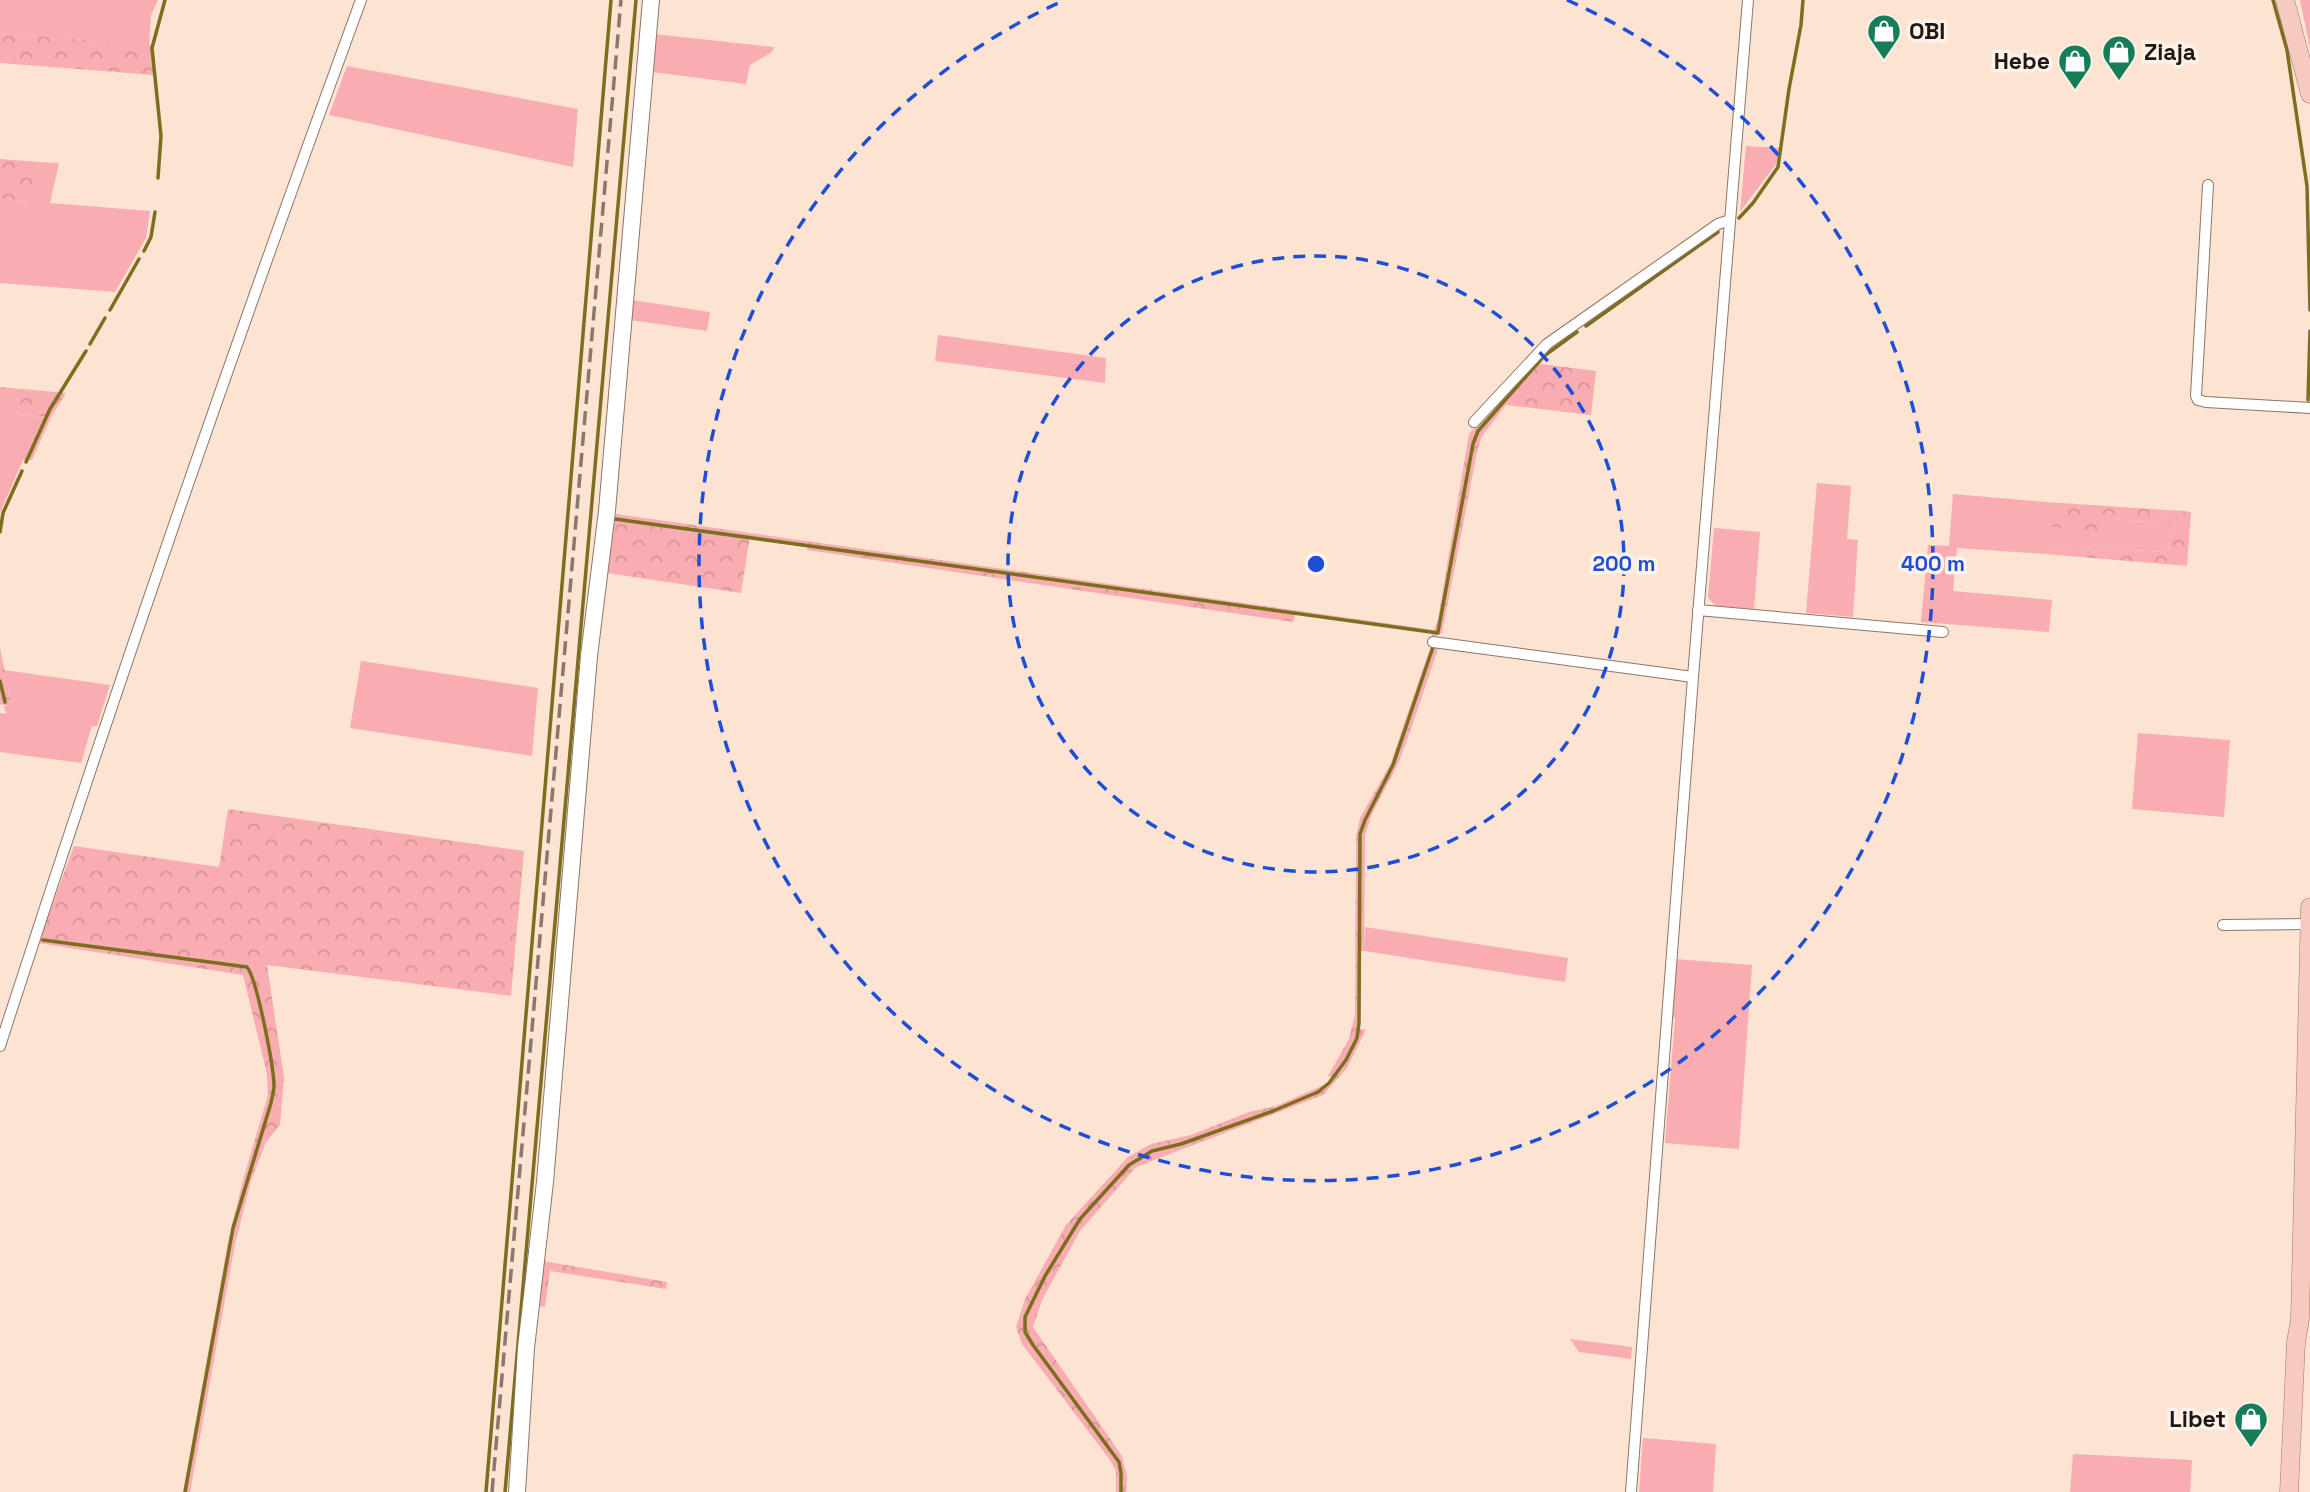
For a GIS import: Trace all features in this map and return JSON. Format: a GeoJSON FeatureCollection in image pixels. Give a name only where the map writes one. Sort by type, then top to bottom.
{"type":"FeatureCollection","features":[{"type":"Feature","properties":{"kind":"main road"},"geometry":{"type":"LineString","coordinates":[[2285,0],[2309,87]]}},
{"type":"Feature","properties":{"kind":"main road"},"geometry":{"type":"LineString","coordinates":[[2295,0],[2309,87]]}},
{"type":"Feature","properties":{"kind":"main road"},"geometry":{"type":"LineString","coordinates":[[2289,1492],[2300,1319],[2310,907]]}},
{"type":"Feature","properties":{"kind":"main road"},"geometry":{"type":"LineString","coordinates":[[2300,1319],[2303,1342],[2300,1492]]}},
{"type":"Feature","properties":{"kind":"street"},"geometry":{"type":"LineString","coordinates":[[0,1046],[150,599],[361,0]]}},
{"type":"Feature","properties":{"kind":"street"},"geometry":{"type":"LineString","coordinates":[[517,1492],[526,1348],[546,1169],[589,656],[607,511],[651,0]]}},
{"type":"Feature","properties":{"kind":"street"},"geometry":{"type":"LineString","coordinates":[[1631,1492],[1698,610],[1748,0]]}},
{"type":"Feature","properties":{"kind":"street"},"geometry":{"type":"LineString","coordinates":[[2208,185],[2196,396],[2198,400],[2206,402],[2310,408]]}},
{"type":"Feature","properties":{"kind":"street"},"geometry":{"type":"LineString","coordinates":[[1474,422],[1548,344],[1718,224],[1730,220]]}},
{"type":"Feature","properties":{"kind":"street"},"geometry":{"type":"LineString","coordinates":[[1698,610],[1943,632]]}},
{"type":"Feature","properties":{"kind":"street"},"geometry":{"type":"LineString","coordinates":[[1433,642],[1693,677]]}},
{"type":"Feature","properties":{"kind":"street"},"geometry":{"type":"LineString","coordinates":[[2223,925],[2310,924]]}},
{"type":"Feature","properties":{"kind":"green space"},"geometry":{"type":"Polygon","coordinates":[[[0,0],[158,0],[151,15],[149,45],[0,33],[0,0]]]}},
{"type":"Feature","properties":{"kind":"green space"},"geometry":{"type":"Polygon","coordinates":[[[2300,0],[2310,0],[2310,48],[2309,43],[2300,0]]]}},
{"type":"Feature","properties":{"kind":"green space"},"geometry":{"type":"Polygon","coordinates":[[[0,33],[152,45],[154,75],[0,63],[0,33]]]}},
{"type":"Feature","properties":{"kind":"green space"},"geometry":{"type":"Polygon","coordinates":[[[654,34],[774,47],[772,52],[750,65],[746,84],[652,72],[654,34]]]}},
{"type":"Feature","properties":{"kind":"green space"},"geometry":{"type":"Polygon","coordinates":[[[347,66],[578,109],[573,167],[329,115],[347,66]]]}},
{"type":"Feature","properties":{"kind":"green space"},"geometry":{"type":"Polygon","coordinates":[[[1746,146],[1780,148],[1776,164],[1740,212],[1746,146]]]}},
{"type":"Feature","properties":{"kind":"green space"},"geometry":{"type":"Polygon","coordinates":[[[0,159],[39,162],[31,201],[0,199],[0,159]]]}},
{"type":"Feature","properties":{"kind":"green space"},"geometry":{"type":"Polygon","coordinates":[[[39,162],[59,163],[50,203],[150,211],[146,238],[115,292],[0,283],[0,199],[30,201],[39,162]]]}},
{"type":"Feature","properties":{"kind":"green space"},"geometry":{"type":"Polygon","coordinates":[[[632,300],[710,312],[707,331],[630,320],[632,300]]]}},
{"type":"Feature","properties":{"kind":"green space"},"geometry":{"type":"Polygon","coordinates":[[[938,335],[1106,358],[1105,383],[935,361],[938,335]]]}},
{"type":"Feature","properties":{"kind":"green space"},"geometry":{"type":"Polygon","coordinates":[[[1533,363],[1596,371],[1591,415],[1506,405],[1482,436],[1442,633],[1437,634],[1436,638],[1432,637],[1432,633],[1295,614],[1293,622],[807,550],[808,544],[750,536],[741,593],[607,573],[616,514],[1434,630],[1469,434],[1533,363]]]}},
{"type":"Feature","properties":{"kind":"green space"},"geometry":{"type":"Polygon","coordinates":[[[0,387],[66,393],[51,417],[0,414],[0,387]]]}},
{"type":"Feature","properties":{"kind":"green space"},"geometry":{"type":"Polygon","coordinates":[[[0,414],[51,417],[32,460],[23,460],[0,513],[0,414]]]}},
{"type":"Feature","properties":{"kind":"green space"},"geometry":{"type":"Polygon","coordinates":[[[1817,483],[1851,486],[1847,539],[1858,540],[1853,617],[1806,613],[1817,483]]]}},
{"type":"Feature","properties":{"kind":"green space"},"geometry":{"type":"Polygon","coordinates":[[[1953,494],[2046,502],[2046,526],[2112,519],[2156,523],[2166,510],[2185,511],[2173,527],[2168,549],[2164,552],[2060,546],[2046,548],[2046,554],[1957,548],[1953,591],[2052,600],[2049,632],[1921,622],[1928,545],[1949,546],[1953,494]]]}},
{"type":"Feature","properties":{"kind":"green space"},"geometry":{"type":"Polygon","coordinates":[[[2046,502],[2166,510],[2156,523],[2112,519],[2103,532],[2046,526],[2046,502]]]}},
{"type":"Feature","properties":{"kind":"green space"},"geometry":{"type":"Polygon","coordinates":[[[2185,511],[2191,512],[2187,566],[2046,554],[2046,548],[2060,546],[2164,552],[2168,549],[2173,527],[2185,511]]]}},
{"type":"Feature","properties":{"kind":"green space"},"geometry":{"type":"Polygon","coordinates":[[[1714,528],[1760,532],[1754,609],[1716,606],[1708,598],[1714,528]]]}},
{"type":"Feature","properties":{"kind":"green space"},"geometry":{"type":"Polygon","coordinates":[[[1431,646],[1438,649],[1413,723],[1405,721],[1431,646]]]}},
{"type":"Feature","properties":{"kind":"green space"},"geometry":{"type":"Polygon","coordinates":[[[0,648],[12,707],[0,704],[0,648]]]}},
{"type":"Feature","properties":{"kind":"green space"},"geometry":{"type":"Polygon","coordinates":[[[361,661],[538,688],[532,756],[350,728],[361,661]]]}},
{"type":"Feature","properties":{"kind":"green space"},"geometry":{"type":"Polygon","coordinates":[[[4,670],[110,685],[97,726],[92,726],[81,763],[0,752],[0,713],[6,714],[4,706],[12,706],[4,670]]]}},
{"type":"Feature","properties":{"kind":"green space"},"geometry":{"type":"Polygon","coordinates":[[[1405,721],[1413,723],[1399,762],[1372,814],[1365,835],[1360,1029],[1366,1030],[1347,1068],[1323,1095],[1136,1167],[1080,1231],[1042,1300],[1033,1327],[1122,1456],[1127,1477],[1126,1492],[1116,1492],[1116,1471],[1110,1460],[1022,1344],[1016,1327],[1025,1299],[1066,1225],[1128,1157],[1151,1144],[1191,1135],[1249,1112],[1276,1106],[1335,1078],[1328,1076],[1349,1039],[1355,1014],[1356,836],[1360,818],[1391,763],[1405,721]]]}},
{"type":"Feature","properties":{"kind":"green space"},"geometry":{"type":"Polygon","coordinates":[[[2138,733],[2230,740],[2224,817],[2132,809],[2138,733]]]}},
{"type":"Feature","properties":{"kind":"green space"},"geometry":{"type":"Polygon","coordinates":[[[228,809],[524,851],[511,996],[267,965],[284,1077],[280,1125],[266,1142],[251,1181],[243,1180],[268,1095],[267,1074],[243,975],[38,943],[74,846],[219,867],[228,809]]]}},
{"type":"Feature","properties":{"kind":"green space"},"geometry":{"type":"Polygon","coordinates":[[[1365,927],[1568,958],[1565,982],[1364,951],[1365,927]]]}},
{"type":"Feature","properties":{"kind":"green space"},"geometry":{"type":"Polygon","coordinates":[[[1675,959],[1752,965],[1739,1149],[1665,1143],[1675,1018],[1670,1017],[1675,959]]]}},
{"type":"Feature","properties":{"kind":"green space"},"geometry":{"type":"Polygon","coordinates":[[[243,1180],[251,1181],[235,1244],[190,1492],[183,1492],[228,1242],[243,1180]]]}},
{"type":"Feature","properties":{"kind":"green space"},"geometry":{"type":"Polygon","coordinates":[[[542,1261],[667,1282],[666,1289],[550,1271],[545,1307],[538,1306],[542,1261]]]}},
{"type":"Feature","properties":{"kind":"green space"},"geometry":{"type":"Polygon","coordinates":[[[1570,1339],[1632,1347],[1631,1359],[1579,1352],[1570,1339]]]}},
{"type":"Feature","properties":{"kind":"green space"},"geometry":{"type":"Polygon","coordinates":[[[1643,1438],[1716,1444],[1713,1492],[1639,1492],[1643,1438]]]}},
{"type":"Feature","properties":{"kind":"green space"},"geometry":{"type":"Polygon","coordinates":[[[2073,1454],[2192,1460],[2190,1492],[2070,1492],[2073,1454]]]}},
{"type":"Feature","properties":{"kind":"waterway"},"geometry":{"type":"LineString","coordinates":[[158,178],[161,136],[152,48],[165,0]]}},
{"type":"Feature","properties":{"kind":"waterway"},"geometry":{"type":"LineString","coordinates":[[486,1492],[611,0]]}},
{"type":"Feature","properties":{"kind":"waterway"},"geometry":{"type":"LineString","coordinates":[[505,1492],[636,0]]}},
{"type":"Feature","properties":{"kind":"waterway"},"geometry":{"type":"LineString","coordinates":[[1739,218],[1778,167],[1803,0]]}},
{"type":"Feature","properties":{"kind":"waterway"},"geometry":{"type":"LineString","coordinates":[[2273,0],[2287,50],[2307,186],[2310,310]]}},
{"type":"Feature","properties":{"kind":"waterway"},"geometry":{"type":"LineString","coordinates":[[144,251],[151,237],[155,212]]}},
{"type":"Feature","properties":{"kind":"waterway"},"geometry":{"type":"LineString","coordinates":[[1586,326],[1718,232]]}},
{"type":"Feature","properties":{"kind":"waterway"},"geometry":{"type":"LineString","coordinates":[[110,310],[139,259]]}},
{"type":"Feature","properties":{"kind":"waterway"},"geometry":{"type":"LineString","coordinates":[[90,344],[105,318]]}},
{"type":"Feature","properties":{"kind":"waterway"},"geometry":{"type":"LineString","coordinates":[[2308,400],[2310,331]]}},
{"type":"Feature","properties":{"kind":"waterway"},"geometry":{"type":"LineString","coordinates":[[1438,632],[1473,444],[1478,431],[1544,356],[1577,332]]}},
{"type":"Feature","properties":{"kind":"waterway"},"geometry":{"type":"LineString","coordinates":[[26,462],[50,409],[86,351]]}},
{"type":"Feature","properties":{"kind":"waterway"},"geometry":{"type":"LineString","coordinates":[[0,532],[3,513],[22,471]]}},
{"type":"Feature","properties":{"kind":"waterway"},"geometry":{"type":"LineString","coordinates":[[615,519],[1438,633]]}},
{"type":"Feature","properties":{"kind":"waterway"},"geometry":{"type":"LineString","coordinates":[[1121,1492],[1119,1462],[1033,1345],[1025,1332],[1025,1317],[1045,1276],[1080,1219],[1129,1165],[1152,1151],[1181,1144],[1318,1092],[1329,1083],[1346,1060],[1357,1038],[1359,1023],[1360,834],[1393,765],[1433,647]]}},
{"type":"Feature","properties":{"kind":"waterway"},"geometry":{"type":"LineString","coordinates":[[0,681],[5,702]]}},
{"type":"Feature","properties":{"kind":"waterway"},"geometry":{"type":"LineString","coordinates":[[43,940],[247,967],[260,1005],[274,1090],[233,1228],[185,1492]]}},
{"type":"Feature","properties":{"kind":"railway"},"geometry":{"type":"LineString","coordinates":[[492,1492],[621,0]]}},
{"type":"Feature","properties":{"kind":"place","name":"OBI"},"geometry":{"type":"Point","coordinates":[1884,61]}},
{"type":"Feature","properties":{"kind":"place","name":"Ziaja"},"geometry":{"type":"Point","coordinates":[2119,82]}},
{"type":"Feature","properties":{"kind":"place","name":"Hebe"},"geometry":{"type":"Point","coordinates":[2075,91]}},
{"type":"Feature","properties":{"kind":"place","name":"Libet"},"geometry":{"type":"Point","coordinates":[2251,1449]}}]}
